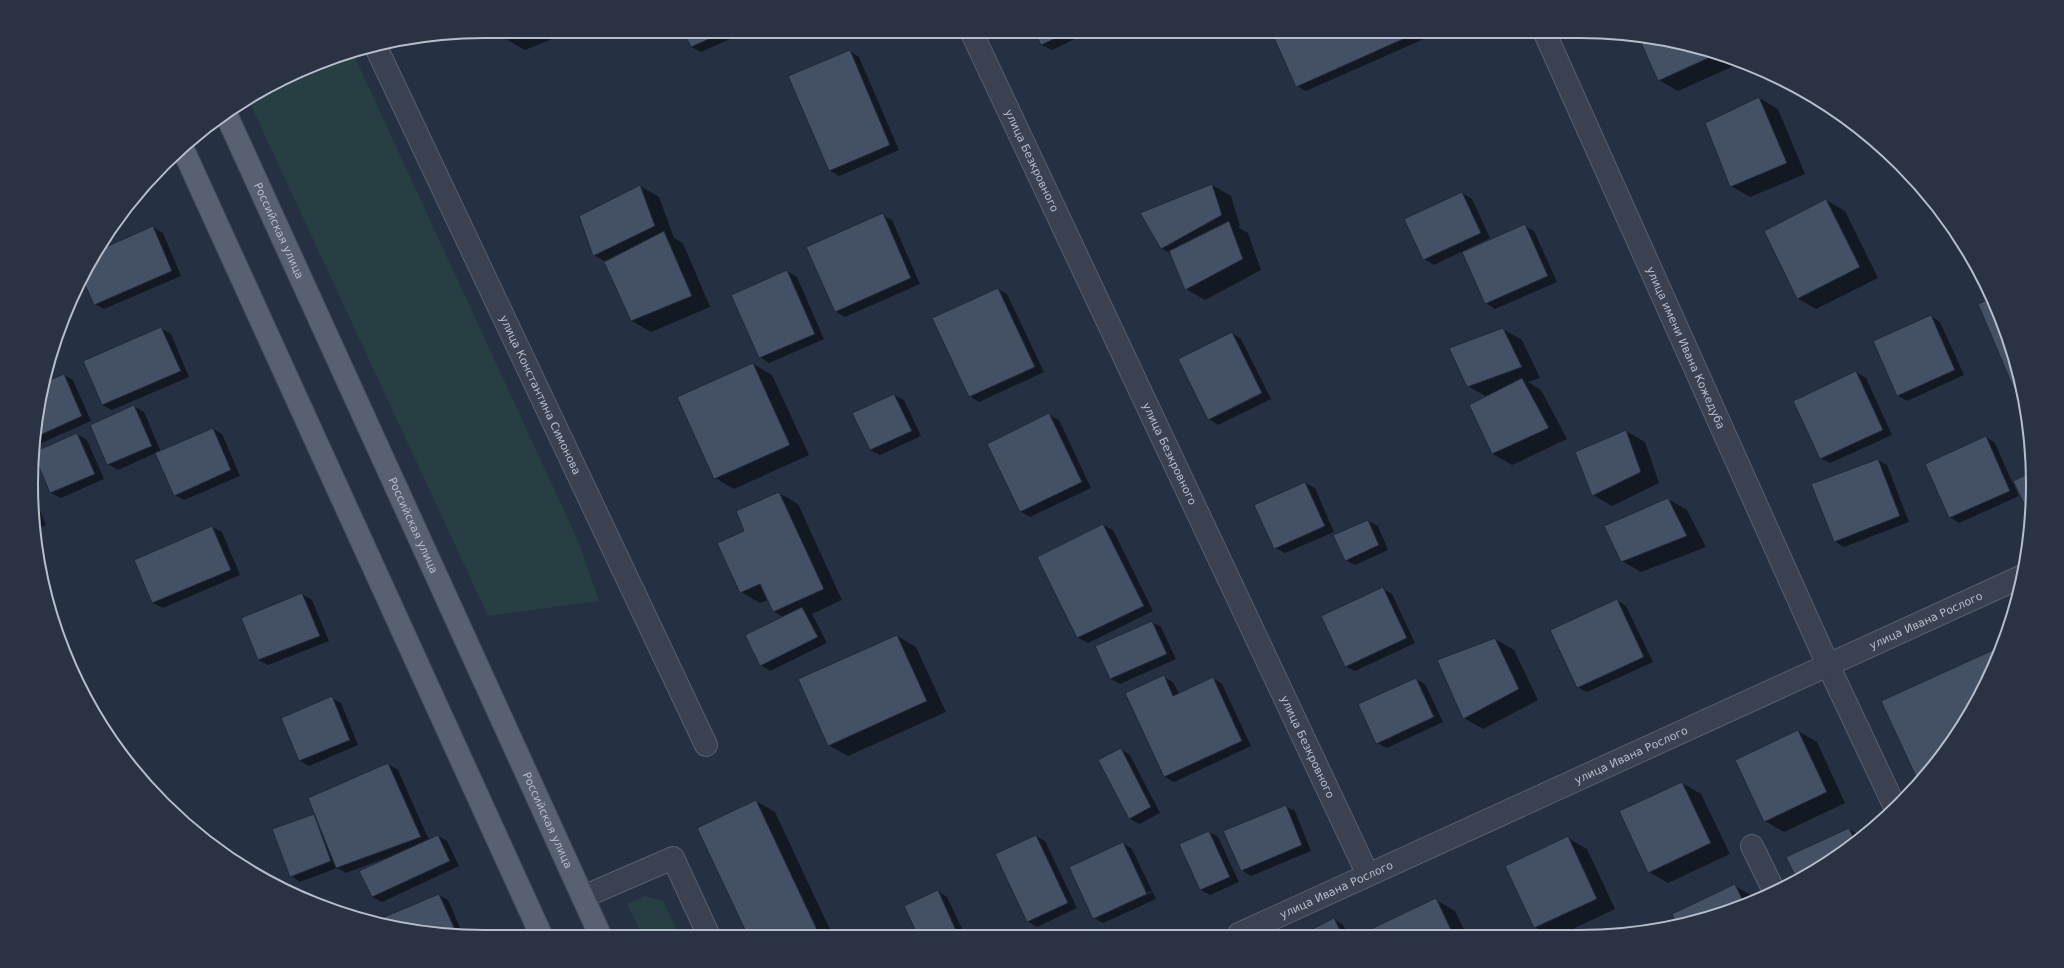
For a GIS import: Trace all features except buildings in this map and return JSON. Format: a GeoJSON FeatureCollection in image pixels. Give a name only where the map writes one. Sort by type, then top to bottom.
{"type":"FeatureCollection","features":[{"type":"Feature","properties":{"kind":"main road","name":"Российская улица"},"geometry":{"type":"LineString","coordinates":[[228,119],[598,930]]}},
{"type":"Feature","properties":{"kind":"main road"},"geometry":{"type":"LineString","coordinates":[[185,154],[539,930]]}},
{"type":"Feature","properties":{"kind":"street","name":"улица Безкровного"},"geometry":{"type":"LineString","coordinates":[[974,38],[1368,875]]}},
{"type":"Feature","properties":{"kind":"street","name":"улица имени Ивана Кожедуба"},"geometry":{"type":"LineString","coordinates":[[1547,38],[1828,665],[1892,802]]}},
{"type":"Feature","properties":{"kind":"street","name":"улица Константина Симонова"},"geometry":{"type":"LineString","coordinates":[[378,51],[706,745]]}},
{"type":"Feature","properties":{"kind":"street","name":"улица Ивана Рослого"},"geometry":{"type":"LineString","coordinates":[[1259,930],[1274,927],[1368,875],[2015,580]]}},
{"type":"Feature","properties":{"kind":"street"},"geometry":{"type":"LineString","coordinates":[[1752,846],[1772,886]]}},
{"type":"Feature","properties":{"kind":"street"},"geometry":{"type":"LineString","coordinates":[[583,898],[673,858],[707,930]]}},
{"type":"Feature","properties":{"kind":"green space"},"geometry":{"type":"Polygon","coordinates":[[[355,58],[579,543],[599,601],[488,616],[250,104],[287,84],[313,72],[355,58]]]}},
{"type":"Feature","properties":{"kind":"green space"},"geometry":{"type":"Polygon","coordinates":[[[645,896],[663,901],[677,930],[640,930],[627,904],[645,896]]]}}]}
